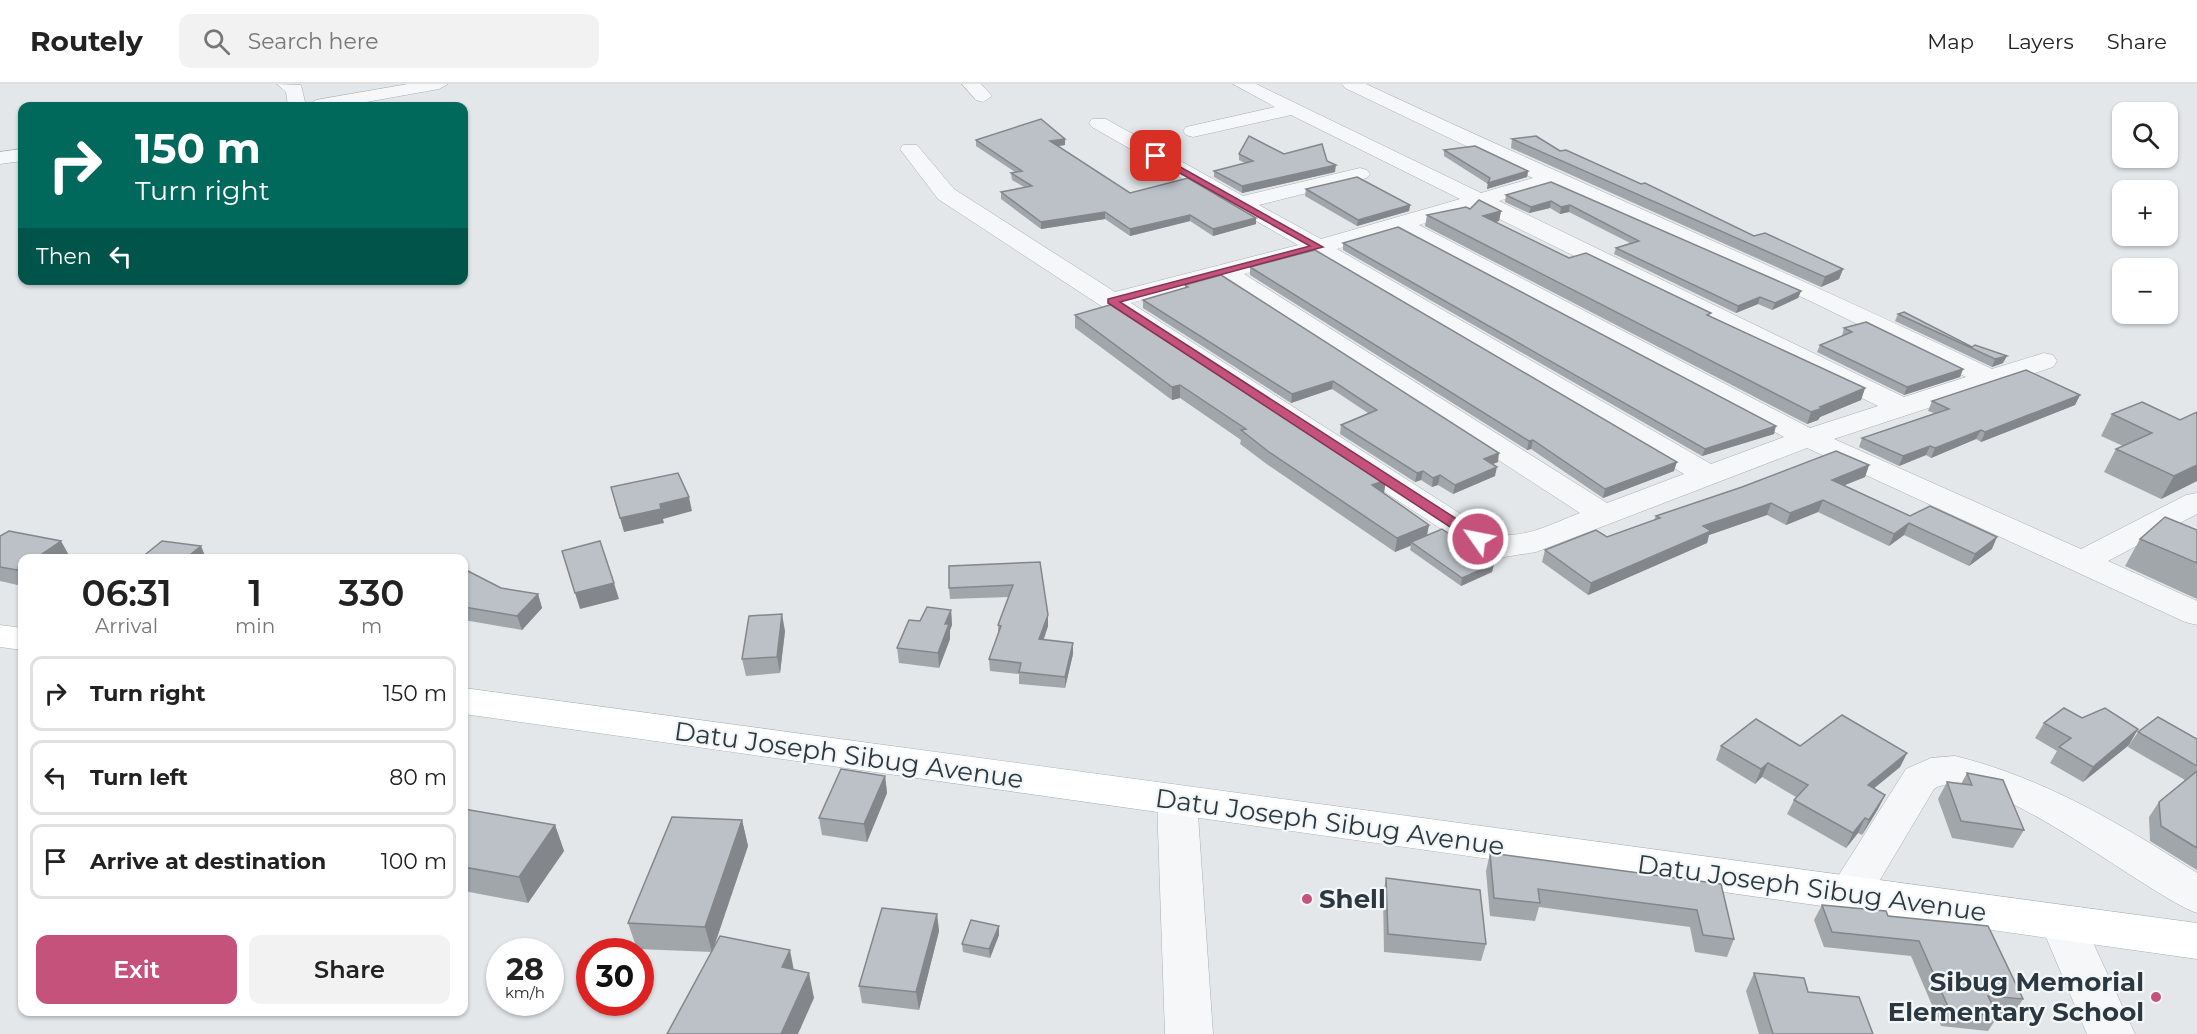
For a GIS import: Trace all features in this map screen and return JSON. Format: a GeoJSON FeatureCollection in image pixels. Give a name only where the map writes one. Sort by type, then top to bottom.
{"type":"FeatureCollection","features":[{"type":"Feature","properties":{"kind":"main road"},"geometry":{"type":"LineString","coordinates":[[0,636],[18,638]]}},
{"type":"Feature","properties":{"kind":"main road","name":"Datu Joseph Sibug Avenue"},"geometry":{"type":"LineString","coordinates":[[468,702],[2197,941]]}},
{"type":"Feature","properties":{"kind":"street"},"geometry":{"type":"LineString","coordinates":[[286,84],[295,89],[297,102]]}},
{"type":"Feature","properties":{"kind":"street"},"geometry":{"type":"LineString","coordinates":[[338,102],[439,84]]}},
{"type":"Feature","properties":{"kind":"street"},"geometry":{"type":"LineString","coordinates":[[1242,84],[1902,407]]}},
{"type":"Feature","properties":{"kind":"street"},"geometry":{"type":"LineString","coordinates":[[1351,84],[1552,179],[1817,295],[1991,379]]}},
{"type":"Feature","properties":{"kind":"street"},"geometry":{"type":"LineString","coordinates":[[1193,131],[1293,109]]}},
{"type":"Feature","properties":{"kind":"street"},"geometry":{"type":"LineString","coordinates":[[1099,123],[1318,247],[1709,476]]}},
{"type":"Feature","properties":{"kind":"street"},"geometry":{"type":"LineString","coordinates":[[910,149],[946,194],[1478,539],[1504,547],[1524,546],[1808,438],[2044,361]]}},
{"type":"Feature","properties":{"kind":"street"},"geometry":{"type":"LineString","coordinates":[[0,158],[18,156]]}},
{"type":"Feature","properties":{"kind":"street"},"geometry":{"type":"LineString","coordinates":[[1240,203],[1359,174]]}},
{"type":"Feature","properties":{"kind":"street"},"geometry":{"type":"LineString","coordinates":[[1111,301],[1318,247],[1552,179]]}},
{"type":"Feature","properties":{"kind":"street"},"geometry":{"type":"LineString","coordinates":[[1399,223],[1808,438],[2197,614]]}},
{"type":"Feature","properties":{"kind":"street"},"geometry":{"type":"LineString","coordinates":[[1225,272],[1604,515]]}},
{"type":"Feature","properties":{"kind":"street"},"geometry":{"type":"LineString","coordinates":[[2082,562],[2197,502]]}},
{"type":"Feature","properties":{"kind":"street"},"geometry":{"type":"LineString","coordinates":[[1850,893],[1920,780],[1932,771],[1947,770],[1977,775],[2021,791],[2101,833],[2197,896]]}},
{"type":"Feature","properties":{"kind":"street"},"geometry":{"type":"LineString","coordinates":[[1177,800],[1189,1034]]}},
{"type":"Feature","properties":{"kind":"street"},"geometry":{"type":"LineString","coordinates":[[2062,923],[2111,1034]]}},
{"type":"Feature","properties":{"kind":"building"},"geometry":{"type":"Polygon","coordinates":[[[1041,119],[1065,139],[1050,141],[1130,193],[1188,178],[1256,218],[1213,229],[1190,215],[1130,229],[1105,212],[1041,222],[1001,192],[1032,186],[1011,173],[1022,171],[976,140],[1041,119]]]}},
{"type":"Feature","properties":{"kind":"building"},"geometry":{"type":"Polygon","coordinates":[[[1249,136],[1284,154],[1322,144],[1327,161],[1336,165],[1242,186],[1214,171],[1253,161],[1239,154],[1249,136]]]}},
{"type":"Feature","properties":{"kind":"building"},"geometry":{"type":"Polygon","coordinates":[[[1536,136],[1560,151],[1566,150],[1641,184],[1645,183],[1754,236],[1765,233],[1843,269],[1825,277],[1512,139],[1536,136]]]}},
{"type":"Feature","properties":{"kind":"building"},"geometry":{"type":"Polygon","coordinates":[[[1475,146],[1528,171],[1488,183],[1490,178],[1444,150],[1475,146]]]}},
{"type":"Feature","properties":{"kind":"building"},"geometry":{"type":"Polygon","coordinates":[[[1357,177],[1410,205],[1358,220],[1306,189],[1357,177]]]}},
{"type":"Feature","properties":{"kind":"building"},"geometry":{"type":"Polygon","coordinates":[[[1551,182],[1801,291],[1775,303],[1760,297],[1738,306],[1616,248],[1639,241],[1570,205],[1561,207],[1551,201],[1531,207],[1506,195],[1551,182]]]}},
{"type":"Feature","properties":{"kind":"building"},"geometry":{"type":"Polygon","coordinates":[[[1479,200],[1501,211],[1483,216],[1569,258],[1586,253],[1711,313],[1707,315],[1865,388],[1811,412],[1427,215],[1466,207],[1470,209],[1479,200]]]}},
{"type":"Feature","properties":{"kind":"building"},"geometry":{"type":"Polygon","coordinates":[[[1398,227],[1776,426],[1705,449],[1343,243],[1398,227]]]}},
{"type":"Feature","properties":{"kind":"building"},"geometry":{"type":"Polygon","coordinates":[[[1315,250],[1677,462],[1605,489],[1533,440],[1529,441],[1250,267],[1315,250]]]}},
{"type":"Feature","properties":{"kind":"building"},"geometry":{"type":"Polygon","coordinates":[[[1221,275],[1499,453],[1484,459],[1497,467],[1455,485],[1440,475],[1433,478],[1423,471],[1417,473],[1341,425],[1377,410],[1333,381],[1292,394],[1143,300],[1221,275]]]}},
{"type":"Feature","properties":{"kind":"building"},"geometry":{"type":"Polygon","coordinates":[[[1113,304],[1272,407],[1309,434],[1312,432],[1386,480],[1372,485],[1429,525],[1397,538],[1269,452],[1241,430],[1246,429],[1180,385],[1172,387],[1075,315],[1113,304]]]}},
{"type":"Feature","properties":{"kind":"building"},"geometry":{"type":"Polygon","coordinates":[[[1904,312],[1972,347],[1975,345],[2007,356],[1995,359],[1898,314],[1904,312]]]}},
{"type":"Feature","properties":{"kind":"building"},"geometry":{"type":"Polygon","coordinates":[[[1866,322],[1963,369],[1907,387],[1820,345],[1852,332],[1844,328],[1866,322]]]}},
{"type":"Feature","properties":{"kind":"building"},"geometry":{"type":"Polygon","coordinates":[[[2026,370],[2080,395],[1985,432],[1981,430],[1935,448],[1930,446],[1903,456],[1862,438],[1949,409],[1932,401],[2026,370]]]}},
{"type":"Feature","properties":{"kind":"building"},"geometry":{"type":"Polygon","coordinates":[[[2142,402],[2180,420],[2197,412],[2197,465],[2174,476],[2116,449],[2152,433],[2112,414],[2142,402]]]}},
{"type":"Feature","properties":{"kind":"building"},"geometry":{"type":"Polygon","coordinates":[[[1836,451],[1869,465],[1832,480],[1910,516],[1930,506],[1997,537],[1975,554],[1909,523],[1894,534],[1823,500],[1790,513],[1771,503],[1703,526],[1711,531],[1591,583],[1545,550],[1596,530],[1607,537],[1660,518],[1656,516],[1742,487],[1836,451]]]}},
{"type":"Feature","properties":{"kind":"building"},"geometry":{"type":"Polygon","coordinates":[[[678,473],[689,497],[660,504],[661,509],[620,518],[611,487],[678,473]]]}},
{"type":"Feature","properties":{"kind":"building"},"geometry":{"type":"Polygon","coordinates":[[[2165,517],[2197,530],[2197,563],[2140,539],[2165,517]]]}},
{"type":"Feature","properties":{"kind":"building"},"geometry":{"type":"Polygon","coordinates":[[[1442,529],[1494,564],[1462,578],[1411,542],[1442,529]]]}},
{"type":"Feature","properties":{"kind":"building"},"geometry":{"type":"Polygon","coordinates":[[[9,531],[61,541],[42,554],[18,554],[17,570],[0,567],[0,536],[9,531]]]}},
{"type":"Feature","properties":{"kind":"building"},"geometry":{"type":"Polygon","coordinates":[[[162,541],[201,546],[191,554],[146,554],[162,541]]]}},
{"type":"Feature","properties":{"kind":"building"},"geometry":{"type":"Polygon","coordinates":[[[600,541],[614,583],[575,593],[562,551],[600,541]]]}},
{"type":"Feature","properties":{"kind":"building"},"geometry":{"type":"Polygon","coordinates":[[[1040,562],[1048,615],[1039,639],[1073,643],[1065,677],[1019,672],[1021,663],[989,659],[1001,626],[998,625],[1013,585],[949,588],[949,566],[1040,562]]]}},
{"type":"Feature","properties":{"kind":"building"},"geometry":{"type":"Polygon","coordinates":[[[468,571],[501,588],[538,594],[517,616],[468,608],[468,571]]]}},
{"type":"Feature","properties":{"kind":"building"},"geometry":{"type":"Polygon","coordinates":[[[927,607],[951,610],[945,624],[949,624],[938,653],[897,648],[909,620],[920,621],[927,607]]]}},
{"type":"Feature","properties":{"kind":"building"},"geometry":{"type":"Polygon","coordinates":[[[782,614],[777,657],[742,659],[749,616],[782,614]]]}},
{"type":"Feature","properties":{"kind":"building"},"geometry":{"type":"Polygon","coordinates":[[[2064,708],[2082,718],[2105,708],[2138,729],[2093,767],[2059,747],[2071,738],[2044,723],[2064,708]]]}},
{"type":"Feature","properties":{"kind":"building"},"geometry":{"type":"Polygon","coordinates":[[[1842,715],[1907,753],[1868,785],[1885,795],[1869,820],[1865,818],[1853,833],[1794,800],[1808,785],[1768,763],[1761,769],[1721,746],[1756,719],[1800,746],[1842,715]]]}},
{"type":"Feature","properties":{"kind":"building"},"geometry":{"type":"Polygon","coordinates":[[[2158,717],[2197,739],[2197,766],[2138,732],[2158,717]]]}},
{"type":"Feature","properties":{"kind":"building"},"geometry":{"type":"Polygon","coordinates":[[[841,769],[885,776],[864,824],[819,818],[841,769]]]}},
{"type":"Feature","properties":{"kind":"building"},"geometry":{"type":"Polygon","coordinates":[[[2197,771],[2197,848],[2161,826],[2159,802],[2197,771]]]}},
{"type":"Feature","properties":{"kind":"building"},"geometry":{"type":"Polygon","coordinates":[[[1967,773],[2003,780],[2024,830],[1961,821],[1947,782],[1972,785],[1967,773]]]}},
{"type":"Feature","properties":{"kind":"building"},"geometry":{"type":"Polygon","coordinates":[[[468,810],[555,825],[519,877],[468,868],[468,810]]]}},
{"type":"Feature","properties":{"kind":"building"},"geometry":{"type":"Polygon","coordinates":[[[672,817],[742,820],[705,927],[628,923],[672,817]]]}},
{"type":"Feature","properties":{"kind":"building"},"geometry":{"type":"Polygon","coordinates":[[[1490,853],[1721,884],[1734,939],[1703,935],[1697,910],[1538,889],[1540,903],[1494,898],[1490,853]]]}},
{"type":"Feature","properties":{"kind":"building"},"geometry":{"type":"Polygon","coordinates":[[[1386,878],[1480,890],[1486,944],[1388,934],[1386,878]]]}},
{"type":"Feature","properties":{"kind":"building"},"geometry":{"type":"Polygon","coordinates":[[[1822,905],[1886,911],[1888,916],[1988,926],[2023,999],[1988,996],[1998,1016],[1950,1011],[1919,941],[1832,932],[1822,905]]]}},
{"type":"Feature","properties":{"kind":"building"},"geometry":{"type":"Polygon","coordinates":[[[882,908],[937,914],[916,992],[859,986],[882,908]]]}},
{"type":"Feature","properties":{"kind":"building"},"geometry":{"type":"Polygon","coordinates":[[[971,920],[999,926],[989,949],[962,944],[971,920]]]}},
{"type":"Feature","properties":{"kind":"building"},"geometry":{"type":"Polygon","coordinates":[[[720,936],[790,950],[782,967],[809,973],[781,1034],[667,1034],[720,936]]]}},
{"type":"Feature","properties":{"kind":"building"},"geometry":{"type":"Polygon","coordinates":[[[1754,973],[1804,978],[1808,992],[1859,997],[1873,1034],[1773,1034],[1754,973]]]}},
{"type":"Feature","properties":{"kind":"place","name":"Shell"},"geometry":{"type":"Point","coordinates":[1307,899]}},
{"type":"Feature","properties":{"kind":"place","name":"Sibug Memorial Elementary School"},"geometry":{"type":"Point","coordinates":[2156,997]}},
{"type":"Feature","properties":{"kind":"route"},"geometry":{"type":"LineString","coordinates":[[1156,156],[1318,247],[1111,301],[1478,539]]}}]}
